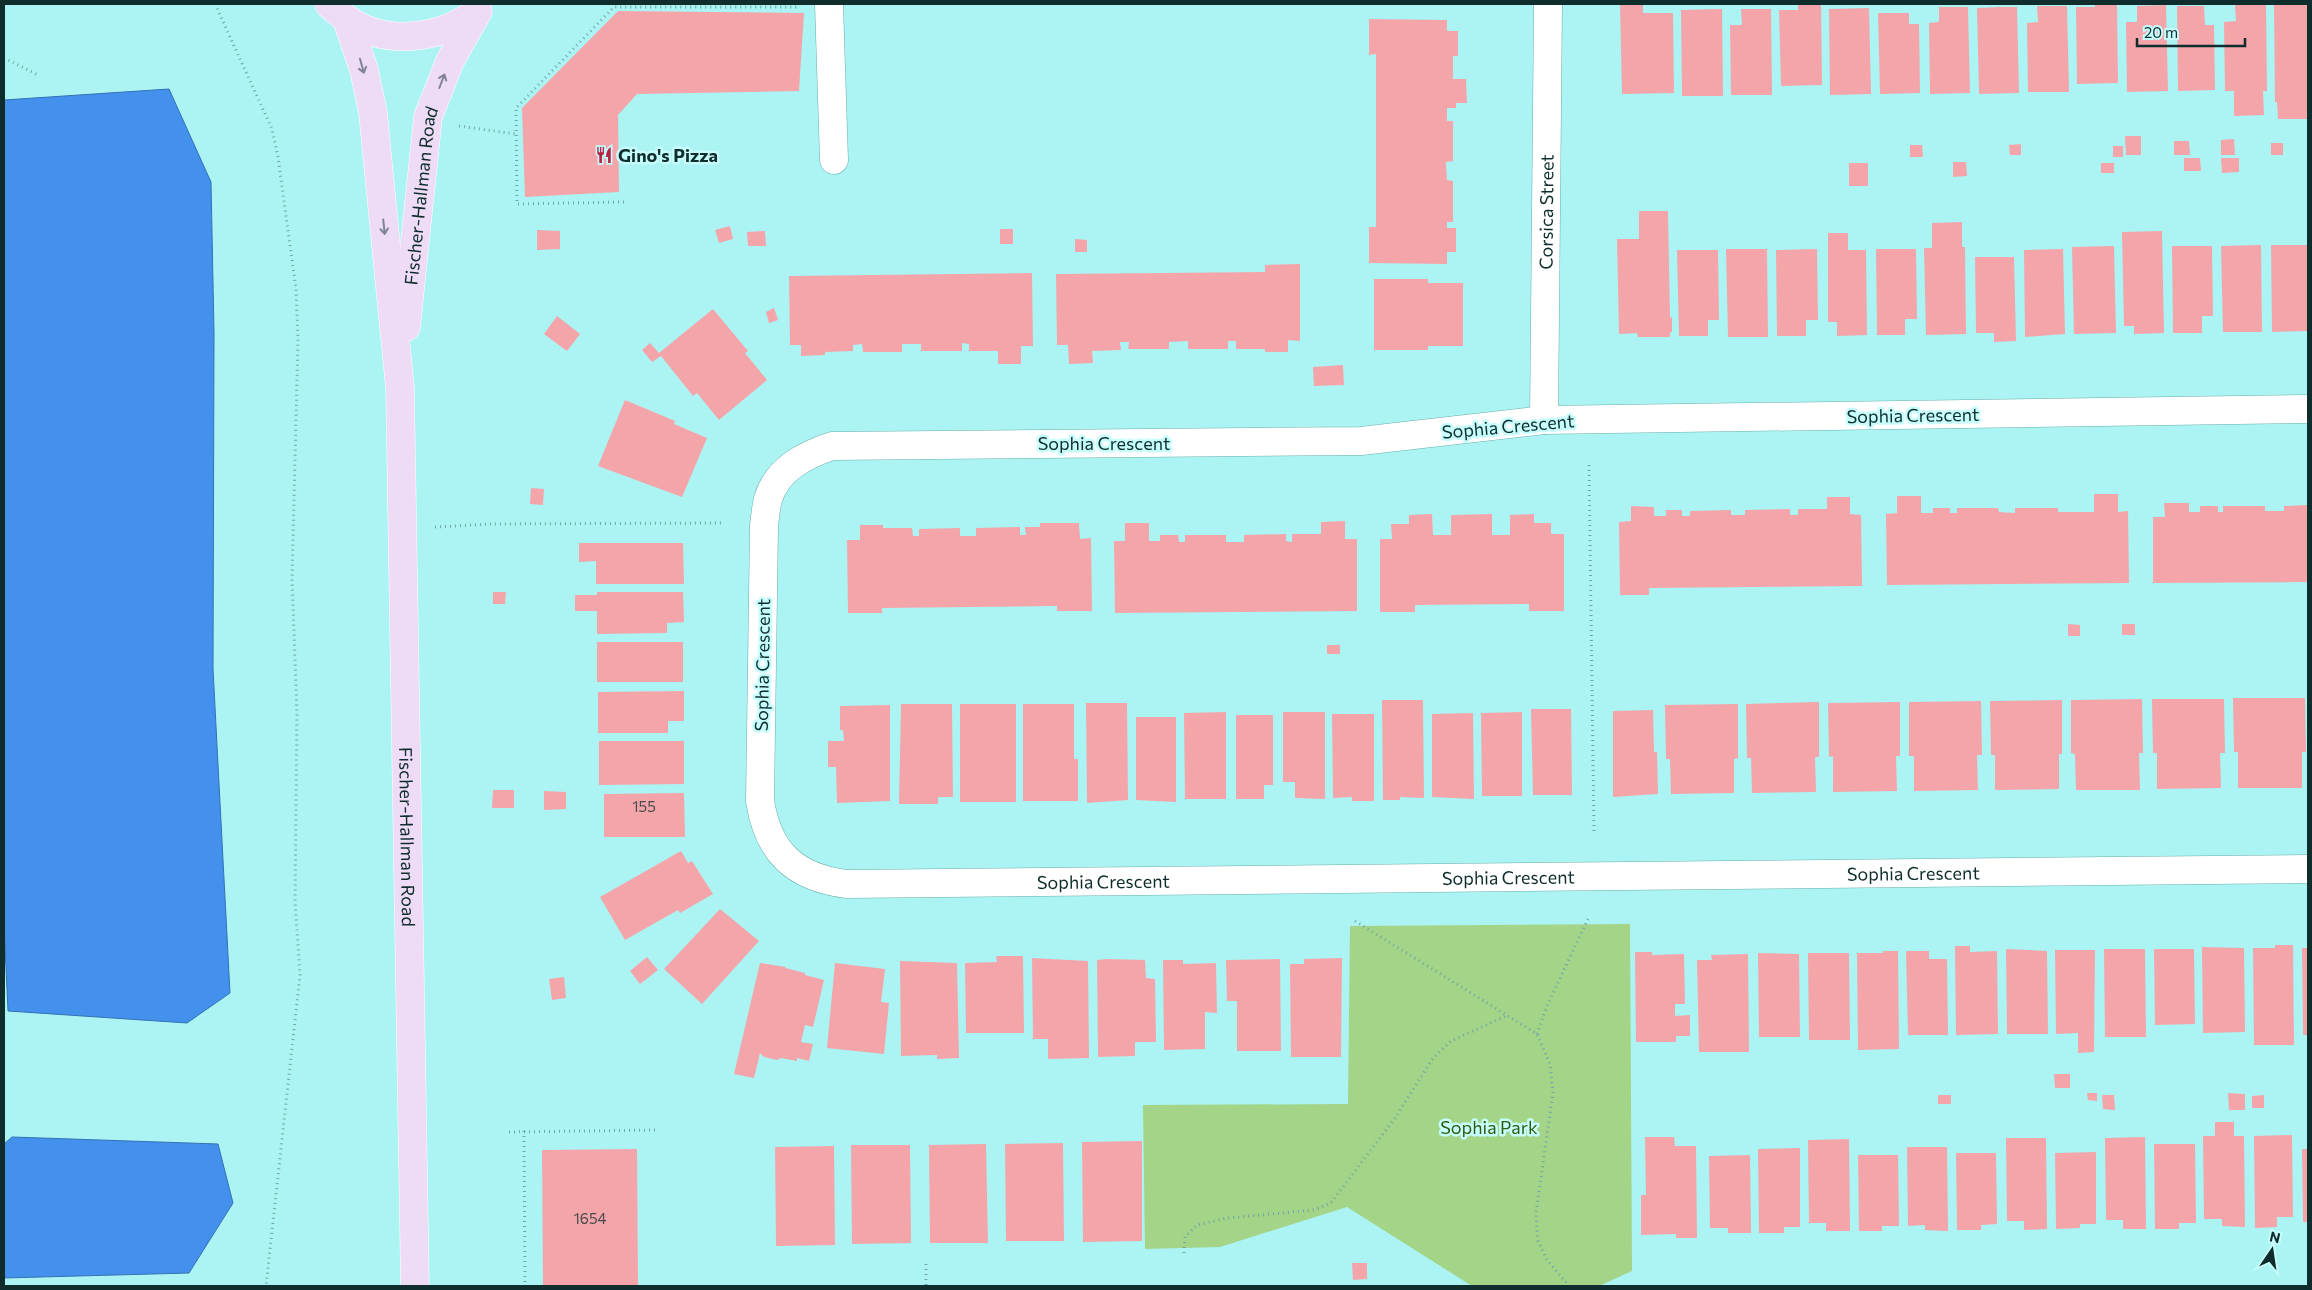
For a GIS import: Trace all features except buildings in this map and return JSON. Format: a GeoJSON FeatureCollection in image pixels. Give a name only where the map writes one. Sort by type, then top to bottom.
{"type":"FeatureCollection","features":[{"type":"Feature","properties":{"kind":"main road"},"geometry":{"type":"LineString","coordinates":[[338,12],[365,29],[383,34],[411,37],[445,30],[481,8]]}},
{"type":"Feature","properties":{"kind":"main road","name":"Fischer-Hallman Road"},"geometry":{"type":"LineString","coordinates":[[400,388],[428,117],[450,61],[481,8]]}},
{"type":"Feature","properties":{"kind":"main road","name":"Fischer-Hallman Road"},"geometry":{"type":"LineString","coordinates":[[338,12],[364,70],[373,113],[400,388],[415,1286]]}},
{"type":"Feature","properties":{"kind":"street"},"geometry":{"type":"LineString","coordinates":[[829,4],[834,160]]}},
{"type":"Feature","properties":{"kind":"street","name":"Corsica Street"},"geometry":{"type":"LineString","coordinates":[[1544,420],[1548,4]]}},
{"type":"Feature","properties":{"kind":"street","name":"Sophia Crescent"},"geometry":{"type":"LineString","coordinates":[[2308,409],[1544,420],[1361,441],[832,446],[795,462],[779,477],[768,498],[764,526],[760,801],[763,820],[770,838],[784,857],[801,872],[823,881],[846,884],[2308,869]]}},
{"type":"Feature","properties":{"kind":"path"},"geometry":{"type":"LineString","coordinates":[[215,4],[272,129],[278,157],[296,289],[298,329],[292,579],[297,723],[295,901],[300,975],[266,1286]]}},
{"type":"Feature","properties":{"kind":"path"},"geometry":{"type":"LineString","coordinates":[[624,202],[517,204],[516,108],[614,7],[645,5],[798,8]]}},
{"type":"Feature","properties":{"kind":"path"},"geometry":{"type":"LineString","coordinates":[[4,58],[38,75]]}},
{"type":"Feature","properties":{"kind":"path"},"geometry":{"type":"LineString","coordinates":[[456,126],[516,134]]}},
{"type":"Feature","properties":{"kind":"path"},"geometry":{"type":"LineString","coordinates":[[1590,465],[1594,832]]}},
{"type":"Feature","properties":{"kind":"path"},"geometry":{"type":"LineString","coordinates":[[401,528],[491,524],[721,523]]}},
{"type":"Feature","properties":{"kind":"path"},"geometry":{"type":"LineString","coordinates":[[1537,1034],[1547,1006],[1588,919]]}},
{"type":"Feature","properties":{"kind":"path"},"geometry":{"type":"LineString","coordinates":[[1355,921],[1537,1034],[1550,1064],[1553,1093],[1536,1213],[1538,1241],[1547,1260],[1569,1286]]}},
{"type":"Feature","properties":{"kind":"path"},"geometry":{"type":"LineString","coordinates":[[1184,1253],[1185,1237],[1197,1225],[1228,1218],[1314,1210],[1331,1203],[1395,1118],[1433,1058],[1451,1041],[1508,1015]]}},
{"type":"Feature","properties":{"kind":"path"},"geometry":{"type":"LineString","coordinates":[[510,1132],[657,1130]]}},
{"type":"Feature","properties":{"kind":"path"},"geometry":{"type":"LineString","coordinates":[[524,1131],[525,1286]]}},
{"type":"Feature","properties":{"kind":"path"},"geometry":{"type":"LineString","coordinates":[[926,1264],[926,1286]]}},
{"type":"Feature","properties":{"kind":"green space","name":"Sophia Park"},"geometry":{"type":"Polygon","coordinates":[[[1630,924],[1632,1271],[1599,1286],[1472,1286],[1347,1207],[1220,1247],[1145,1249],[1143,1105],[1348,1104],[1350,926],[1630,924]]]}},
{"type":"Feature","properties":{"kind":"water"},"geometry":{"type":"Polygon","coordinates":[[[169,89],[211,182],[214,333],[213,669],[230,993],[187,1023],[8,1011],[4,925],[4,100],[169,89]]]}},
{"type":"Feature","properties":{"kind":"water"},"geometry":{"type":"Polygon","coordinates":[[[12,1137],[218,1144],[233,1203],[189,1273],[4,1278],[4,1144],[12,1137]]]}},
{"type":"Feature","properties":{"kind":"place","name":"Gino's Pizza"},"geometry":{"type":"Point","coordinates":[604,155]}}]}
